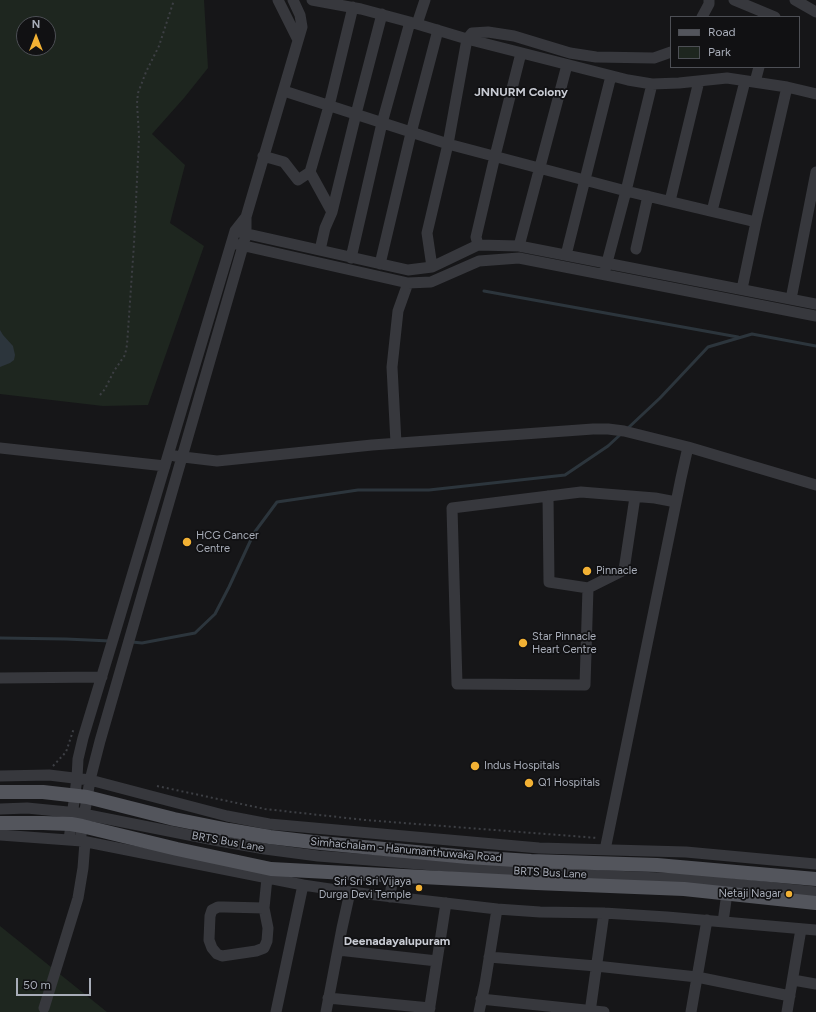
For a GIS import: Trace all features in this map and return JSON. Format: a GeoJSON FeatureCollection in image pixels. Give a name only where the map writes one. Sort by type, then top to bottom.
{"type":"FeatureCollection","features":[{"type":"Feature","properties":{"kind":"main road","name":"Simhachalam - Hanumanthuwaka Road"},"geometry":{"type":"LineString","coordinates":[[0,792],[43,792],[81,796],[174,819],[299,841],[468,857],[531,861],[657,865],[816,879]]}},
{"type":"Feature","properties":{"kind":"main road","name":"Simhachalam - Hanumanthuwaka Road"},"geometry":{"type":"LineString","coordinates":[[0,823],[78,819],[177,850],[270,868],[393,874],[536,884],[684,889],[816,903]]}},
{"type":"Feature","properties":{"kind":"street"},"geometry":{"type":"LineString","coordinates":[[278,0],[298,40]]}},
{"type":"Feature","properties":{"kind":"street"},"geometry":{"type":"LineString","coordinates":[[44,1008],[78,898],[83,868],[78,841],[78,819],[81,796],[77,778],[78,759],[82,738],[113,641],[232,242],[240,232],[246,217],[263,156],[284,91],[302,28],[300,15],[293,0]]}},
{"type":"Feature","properties":{"kind":"street"},"geometry":{"type":"LineString","coordinates":[[300,15],[311,0],[353,7],[414,22],[467,39],[628,80],[652,84],[727,78],[787,87],[816,94]]}},
{"type":"Feature","properties":{"kind":"street"},"geometry":{"type":"LineString","coordinates":[[351,258],[382,123],[414,22],[425,0]]}},
{"type":"Feature","properties":{"kind":"street"},"geometry":{"type":"LineString","coordinates":[[703,16],[709,4],[709,0]]}},
{"type":"Feature","properties":{"kind":"street"},"geometry":{"type":"LineString","coordinates":[[795,0],[816,12]]}},
{"type":"Feature","properties":{"kind":"street"},"geometry":{"type":"LineString","coordinates":[[737,1],[773,16]]}},
{"type":"Feature","properties":{"kind":"street"},"geometry":{"type":"LineString","coordinates":[[263,156],[284,162],[298,180],[310,172],[329,106],[353,7]]}},
{"type":"Feature","properties":{"kind":"street"},"geometry":{"type":"LineString","coordinates":[[320,250],[325,228],[332,212],[382,14]]}},
{"type":"Feature","properties":{"kind":"street"},"geometry":{"type":"LineString","coordinates":[[380,264],[411,133],[438,30]]}},
{"type":"Feature","properties":{"kind":"street"},"geometry":{"type":"LineString","coordinates":[[432,266],[428,233],[448,144],[467,39],[472,33],[488,32],[514,36],[570,53],[596,57],[654,58],[670,52]]}},
{"type":"Feature","properties":{"kind":"street"},"geometry":{"type":"LineString","coordinates":[[478,245],[476,237],[495,156],[522,53]]}},
{"type":"Feature","properties":{"kind":"street"},"geometry":{"type":"LineString","coordinates":[[519,246],[567,65]]}},
{"type":"Feature","properties":{"kind":"street"},"geometry":{"type":"LineString","coordinates":[[712,211],[750,81],[759,68]]}},
{"type":"Feature","properties":{"kind":"street"},"geometry":{"type":"LineString","coordinates":[[566,255],[584,180],[612,76]]}},
{"type":"Feature","properties":{"kind":"street"},"geometry":{"type":"LineString","coordinates":[[670,201],[699,81]]}},
{"type":"Feature","properties":{"kind":"street"},"geometry":{"type":"LineString","coordinates":[[604,274],[652,84]]}},
{"type":"Feature","properties":{"kind":"street"},"geometry":{"type":"LineString","coordinates":[[742,289],[787,87]]}},
{"type":"Feature","properties":{"kind":"street"},"geometry":{"type":"LineString","coordinates":[[284,91],[448,144],[626,191],[756,222]]}},
{"type":"Feature","properties":{"kind":"street"},"geometry":{"type":"LineString","coordinates":[[310,172],[332,212]]}},
{"type":"Feature","properties":{"kind":"street"},"geometry":{"type":"LineString","coordinates":[[791,299],[816,172]]}},
{"type":"Feature","properties":{"kind":"street"},"geometry":{"type":"LineString","coordinates":[[636,249],[648,196]]}},
{"type":"Feature","properties":{"kind":"street"},"geometry":{"type":"LineString","coordinates":[[240,232],[408,270],[432,266],[478,245],[519,246],[816,304]]}},
{"type":"Feature","properties":{"kind":"street"},"geometry":{"type":"LineString","coordinates":[[81,796],[90,780],[128,642],[243,246],[240,232]]}},
{"type":"Feature","properties":{"kind":"street"},"geometry":{"type":"LineString","coordinates":[[232,242],[243,246],[408,283],[431,282],[480,261],[519,258],[816,316]]}},
{"type":"Feature","properties":{"kind":"street"},"geometry":{"type":"LineString","coordinates":[[396,443],[392,367],[398,311],[408,283]]}},
{"type":"Feature","properties":{"kind":"street"},"geometry":{"type":"LineString","coordinates":[[168,455],[217,461],[396,443],[608,428],[627,431],[688,447],[816,486]]}},
{"type":"Feature","properties":{"kind":"street"},"geometry":{"type":"LineString","coordinates":[[605,850],[688,447]]}},
{"type":"Feature","properties":{"kind":"street"},"geometry":{"type":"LineString","coordinates":[[0,448],[165,466]]}},
{"type":"Feature","properties":{"kind":"street"},"geometry":{"type":"LineString","coordinates":[[588,588],[585,685],[457,684],[452,508],[581,492],[655,498],[676,502]]}},
{"type":"Feature","properties":{"kind":"street"},"geometry":{"type":"LineString","coordinates":[[548,496],[550,582],[588,588],[624,570],[635,497]]}},
{"type":"Feature","properties":{"kind":"street"},"geometry":{"type":"LineString","coordinates":[[0,678],[102,677]]}},
{"type":"Feature","properties":{"kind":"street"},"geometry":{"type":"LineString","coordinates":[[0,776],[49,775],[90,780],[227,816],[269,824],[539,848],[686,852],[816,864]]}},
{"type":"Feature","properties":{"kind":"street","name":"BRTS Bus Lane"},"geometry":{"type":"LineString","coordinates":[[0,809],[28,808],[78,819],[318,856],[534,873],[686,879],[816,892]]}},
{"type":"Feature","properties":{"kind":"street"},"geometry":{"type":"LineString","coordinates":[[0,835],[78,841],[303,886],[390,897],[497,909],[540,912],[604,913],[707,920],[816,930]]}},
{"type":"Feature","properties":{"kind":"street"},"geometry":{"type":"LineString","coordinates":[[390,897],[393,874]]}},
{"type":"Feature","properties":{"kind":"street"},"geometry":{"type":"LineString","coordinates":[[264,908],[218,907],[212,910],[210,916],[209,940],[212,948],[217,954],[222,956],[256,951],[264,948],[267,941],[268,928],[264,908],[267,878]]}},
{"type":"Feature","properties":{"kind":"street"},"geometry":{"type":"LineString","coordinates":[[276,1012],[303,886]]}},
{"type":"Feature","properties":{"kind":"street"},"geometry":{"type":"LineString","coordinates":[[326,1012],[350,892]]}},
{"type":"Feature","properties":{"kind":"street"},"geometry":{"type":"LineString","coordinates":[[723,922],[727,893]]}},
{"type":"Feature","properties":{"kind":"street"},"geometry":{"type":"LineString","coordinates":[[328,998],[429,1010],[446,903]]}},
{"type":"Feature","properties":{"kind":"street"},"geometry":{"type":"LineString","coordinates":[[478,1012],[497,909]]}},
{"type":"Feature","properties":{"kind":"street"},"geometry":{"type":"LineString","coordinates":[[590,1011],[604,913]]}},
{"type":"Feature","properties":{"kind":"street"},"geometry":{"type":"LineString","coordinates":[[691,1012],[707,920]]}},
{"type":"Feature","properties":{"kind":"street"},"geometry":{"type":"LineString","coordinates":[[787,1012],[801,929]]}},
{"type":"Feature","properties":{"kind":"street"},"geometry":{"type":"LineString","coordinates":[[338,950],[437,961]]}},
{"type":"Feature","properties":{"kind":"street"},"geometry":{"type":"LineString","coordinates":[[489,957],[596,966],[697,977],[790,996]]}},
{"type":"Feature","properties":{"kind":"street"},"geometry":{"type":"LineString","coordinates":[[793,980],[816,984]]}},
{"type":"Feature","properties":{"kind":"street"},"geometry":{"type":"LineString","coordinates":[[481,998],[604,1012]]}},
{"type":"Feature","properties":{"kind":"path"},"geometry":{"type":"LineString","coordinates":[[100,395],[105,389],[124,355],[127,345],[134,244],[138,93],[146,72],[159,46],[174,0]]}},
{"type":"Feature","properties":{"kind":"path"},"geometry":{"type":"LineString","coordinates":[[55,768],[49,767],[53,766],[66,752],[74,728]]}},
{"type":"Feature","properties":{"kind":"path"},"geometry":{"type":"LineString","coordinates":[[153,785],[265,810],[365,820],[607,839]]}},
{"type":"Feature","properties":{"kind":"green space"},"geometry":{"type":"Polygon","coordinates":[[[0,0],[204,0],[208,68],[152,134],[185,165],[170,223],[204,246],[148,405],[103,406],[0,394],[0,0]]]}},
{"type":"Feature","properties":{"kind":"green space"},"geometry":{"type":"Polygon","coordinates":[[[0,926],[107,1012],[0,1012],[0,926]]]}},
{"type":"Feature","properties":{"kind":"shaded area"},"geometry":{"type":"Polygon","coordinates":[[[0,330],[13,346],[15,355],[14,360],[0,367],[0,330]]]}},
{"type":"Feature","properties":{"kind":"waterway"},"geometry":{"type":"LineString","coordinates":[[484,291],[738,337]]}},
{"type":"Feature","properties":{"kind":"waterway"},"geometry":{"type":"LineString","coordinates":[[627,429],[660,398],[708,347],[752,334],[816,346]]}},
{"type":"Feature","properties":{"kind":"waterway"},"geometry":{"type":"LineString","coordinates":[[132,642],[142,643],[195,633],[215,614],[254,533],[277,502],[358,490],[429,490],[565,475],[608,446],[621,434]]}},
{"type":"Feature","properties":{"kind":"waterway"},"geometry":{"type":"LineString","coordinates":[[0,638],[110,641]]}},
{"type":"Feature","properties":{"kind":"place","name":"HCG Cancer Centre"},"geometry":{"type":"Point","coordinates":[187,542]}},
{"type":"Feature","properties":{"kind":"place","name":"Pinnacle"},"geometry":{"type":"Point","coordinates":[587,571]}},
{"type":"Feature","properties":{"kind":"place","name":"Star Pinnacle Heart Centre"},"geometry":{"type":"Point","coordinates":[523,643]}},
{"type":"Feature","properties":{"kind":"place","name":"Indus Hospitals"},"geometry":{"type":"Point","coordinates":[475,766]}},
{"type":"Feature","properties":{"kind":"place","name":"Q1 Hospitals"},"geometry":{"type":"Point","coordinates":[529,783]}},
{"type":"Feature","properties":{"kind":"place","name":"Sri Sri Sri Vijaya Durga Devi Temple"},"geometry":{"type":"Point","coordinates":[419,888]}},
{"type":"Feature","properties":{"kind":"place","name":"Netaji Nagar"},"geometry":{"type":"Point","coordinates":[789,894]}},
{"type":"Feature","properties":{"kind":"district","name":"JNNURM Colony"},"geometry":{"type":"Point","coordinates":[521,92]}},
{"type":"Feature","properties":{"kind":"district","name":"Deenadayalupuram"},"geometry":{"type":"Point","coordinates":[397,941]}}]}
